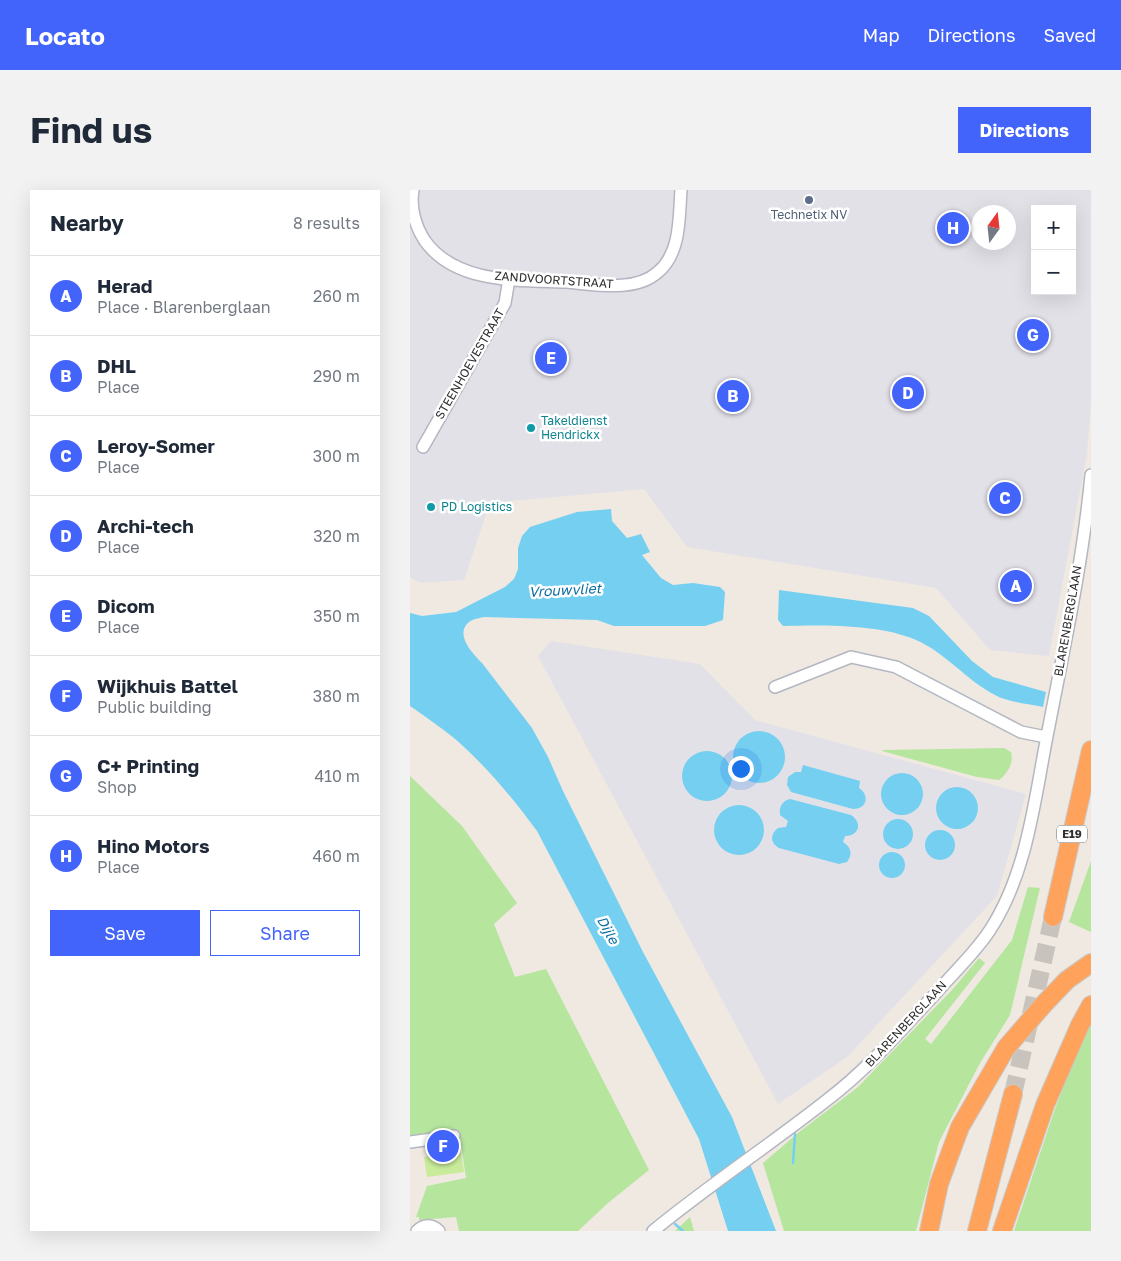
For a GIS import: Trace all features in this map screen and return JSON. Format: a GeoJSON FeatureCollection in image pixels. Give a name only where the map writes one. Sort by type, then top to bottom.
{"type":"FeatureCollection","features":[{"type":"Feature","properties":{"kind":"highway","name":"E19"},"geometry":{"type":"LineString","coordinates":[[1053,917],[1091,750]]}},
{"type":"Feature","properties":{"kind":"highway"},"geometry":{"type":"LineString","coordinates":[[929,1231],[939,1184],[960,1127],[1006,1048],[1044,1004],[1068,980],[1091,963]]}},
{"type":"Feature","properties":{"kind":"highway"},"geometry":{"type":"LineString","coordinates":[[1002,1231],[1044,1106],[1090,1007]]}},
{"type":"Feature","properties":{"kind":"highway"},"geometry":{"type":"LineString","coordinates":[[976,1228],[1013,1094]]}},
{"type":"Feature","properties":{"kind":"street","name":"ZANDVOORTSTRAAT"},"geometry":{"type":"LineString","coordinates":[[413,190],[415,235],[447,262],[475,274],[509,279],[614,285],[634,284],[651,278],[659,272],[674,250],[681,190]]}},
{"type":"Feature","properties":{"kind":"street","name":"STEENHOEVESTRAAT"},"geometry":{"type":"LineString","coordinates":[[424,447],[505,303],[509,279]]}},
{"type":"Feature","properties":{"kind":"street","name":"BLARENBERGLAAN"},"geometry":{"type":"LineString","coordinates":[[653,1231],[828,1100],[872,1060],[972,953],[990,930],[1003,906],[1019,867],[1030,827],[1073,602],[1091,475]]}},
{"type":"Feature","properties":{"kind":"street"},"geometry":{"type":"LineString","coordinates":[[775,687],[851,657],[896,667],[1021,732],[1046,737]]}},
{"type":"Feature","properties":{"kind":"street"},"geometry":{"type":"LineString","coordinates":[[410,1142],[454,1136]]}},
{"type":"Feature","properties":{"kind":"street"},"geometry":{"type":"LineString","coordinates":[[417,1231],[422,1226],[427,1225],[439,1231]]}},
{"type":"Feature","properties":{"kind":"shaded area"},"geometry":{"type":"Polygon","coordinates":[[[410,190],[1091,190],[1091,401],[1087,453],[1049,656],[990,650],[936,588],[687,547],[644,489],[490,503],[464,580],[421,583],[410,578],[410,190]]]}},
{"type":"Feature","properties":{"kind":"shaded area"},"geometry":{"type":"Polygon","coordinates":[[[551,641],[700,664],[755,720],[1026,794],[997,896],[847,1057],[778,1104],[538,656],[551,641]]]}},
{"type":"Feature","properties":{"kind":"green space"},"geometry":{"type":"Polygon","coordinates":[[[1004,748],[1011,752],[1012,760],[1008,771],[999,780],[977,777],[882,751],[883,750],[1004,748]]]}},
{"type":"Feature","properties":{"kind":"green space"},"geometry":{"type":"Polygon","coordinates":[[[410,776],[462,826],[517,903],[494,924],[515,977],[546,969],[649,1170],[608,1203],[578,1231],[459,1231],[456,1217],[419,1220],[419,1217],[416,1217],[427,1186],[466,1178],[459,1131],[410,1137],[410,776]]]}},
{"type":"Feature","properties":{"kind":"green space"},"geometry":{"type":"Polygon","coordinates":[[[1091,861],[1091,932],[1069,922],[1091,861]]]}},
{"type":"Feature","properties":{"kind":"green space"},"geometry":{"type":"Polygon","coordinates":[[[1028,887],[1040,888],[1010,1015],[980,1063],[939,1142],[916,1231],[784,1231],[763,1163],[798,1133],[858,1087],[952,990],[979,958],[985,963],[925,1039],[931,1044],[1012,940],[1028,887]]]}},
{"type":"Feature","properties":{"kind":"green space"},"geometry":{"type":"Polygon","coordinates":[[[1091,1026],[1091,1231],[1014,1231],[1055,1109],[1085,1029],[1091,1026]]]}},
{"type":"Feature","properties":{"kind":"green space"},"geometry":{"type":"Polygon","coordinates":[[[461,1152],[464,1172],[427,1177],[424,1157],[461,1152]]]}},
{"type":"Feature","properties":{"kind":"green space"},"geometry":{"type":"Polygon","coordinates":[[[690,1217],[694,1231],[675,1231],[690,1217]]]}},
{"type":"Feature","properties":{"kind":"water"},"geometry":{"type":"Polygon","coordinates":[[[611,509],[612,521],[627,538],[641,534],[650,552],[642,555],[661,578],[673,585],[693,583],[720,587],[725,592],[723,620],[705,626],[614,626],[597,620],[484,617],[469,622],[463,632],[464,638],[466,644],[532,728],[548,757],[643,952],[732,1117],[776,1231],[728,1231],[699,1139],[537,831],[508,794],[477,760],[454,738],[410,706],[410,613],[422,616],[456,612],[505,587],[514,579],[518,569],[518,548],[522,536],[530,527],[577,512],[611,509]]]}},
{"type":"Feature","properties":{"kind":"water"},"geometry":{"type":"Polygon","coordinates":[[[779,590],[913,608],[929,616],[972,661],[993,677],[1046,692],[1043,707],[1012,701],[995,695],[927,645],[902,635],[868,628],[783,626],[778,620],[779,590]]]}},
{"type":"Feature","properties":{"kind":"water"},"geometry":{"type":"Polygon","coordinates":[[[759,731],[769,733],[777,739],[783,747],[785,757],[783,767],[777,775],[769,781],[759,783],[749,781],[741,775],[735,767],[733,757],[735,747],[741,739],[749,733],[759,731]]]}},
{"type":"Feature","properties":{"kind":"water"},"geometry":{"type":"Polygon","coordinates":[[[712,751],[725,758],[731,766],[731,786],[725,794],[717,800],[702,801],[689,794],[683,786],[682,771],[689,758],[697,752],[712,751]]]}},
{"type":"Feature","properties":{"kind":"water"},"geometry":{"type":"Polygon","coordinates":[[[803,765],[860,781],[859,788],[866,798],[864,804],[853,809],[791,792],[787,785],[788,777],[795,772],[801,772],[803,765]]]}},
{"type":"Feature","properties":{"kind":"water"},"geometry":{"type":"Polygon","coordinates":[[[902,773],[917,779],[923,794],[917,809],[902,815],[887,809],[881,794],[887,779],[902,773]]]}},
{"type":"Feature","properties":{"kind":"water"},"geometry":{"type":"Polygon","coordinates":[[[957,787],[972,793],[978,808],[972,823],[957,829],[942,823],[936,808],[942,793],[957,787]]]}},
{"type":"Feature","properties":{"kind":"water"},"geometry":{"type":"Polygon","coordinates":[[[790,799],[851,815],[855,818],[858,828],[854,834],[845,836],[843,842],[850,851],[847,862],[839,864],[779,848],[774,844],[772,836],[778,828],[786,827],[788,821],[780,815],[780,809],[785,801],[790,799]]]}},
{"type":"Feature","properties":{"kind":"water"},"geometry":{"type":"Polygon","coordinates":[[[744,805],[757,812],[763,820],[763,840],[757,848],[749,854],[734,855],[721,848],[715,840],[714,825],[721,812],[729,806],[744,805]]]}},
{"type":"Feature","properties":{"kind":"water"},"geometry":{"type":"Polygon","coordinates":[[[898,819],[908,824],[913,834],[908,844],[898,849],[888,844],[883,834],[888,824],[898,819]]]}},
{"type":"Feature","properties":{"kind":"water"},"geometry":{"type":"Polygon","coordinates":[[[940,830],[950,835],[955,845],[950,855],[940,860],[930,855],[925,845],[930,835],[940,830]]]}},
{"type":"Feature","properties":{"kind":"water"},"geometry":{"type":"Polygon","coordinates":[[[892,852],[901,856],[905,865],[901,874],[892,878],[883,874],[879,865],[883,856],[892,852]]]}},
{"type":"Feature","properties":{"kind":"waterway"},"geometry":{"type":"LineString","coordinates":[[793,1163],[795,1134]]}},
{"type":"Feature","properties":{"kind":"waterway"},"geometry":{"type":"LineString","coordinates":[[675,1224],[683,1231]]}},
{"type":"Feature","properties":{"kind":"tunnel"},"geometry":{"type":"LineString","coordinates":[[1013,1094],[1053,917]]}},
{"type":"Feature","properties":{"kind":"place","name":"Technetix NV"},"geometry":{"type":"Point","coordinates":[809,200]}},
{"type":"Feature","properties":{"kind":"place","name":"Hino Motors"},"geometry":{"type":"Point","coordinates":[953,228]}},
{"type":"Feature","properties":{"kind":"place","name":"C+ Printing"},"geometry":{"type":"Point","coordinates":[1033,335]}},
{"type":"Feature","properties":{"kind":"place","name":"Dicom"},"geometry":{"type":"Point","coordinates":[551,358]}},
{"type":"Feature","properties":{"kind":"place","name":"Archi-tech"},"geometry":{"type":"Point","coordinates":[908,393]}},
{"type":"Feature","properties":{"kind":"place","name":"DHL"},"geometry":{"type":"Point","coordinates":[733,396]}},
{"type":"Feature","properties":{"kind":"place","name":"Takeldienst Hendrickx"},"geometry":{"type":"Point","coordinates":[531,428]}},
{"type":"Feature","properties":{"kind":"place","name":"Leroy-Somer"},"geometry":{"type":"Point","coordinates":[1005,498]}},
{"type":"Feature","properties":{"kind":"place","name":"PD Logistics"},"geometry":{"type":"Point","coordinates":[431,507]}},
{"type":"Feature","properties":{"kind":"place","name":"Herad"},"geometry":{"type":"Point","coordinates":[1016,586]}},
{"type":"Feature","properties":{"kind":"place","name":"Wijkhuis Battel"},"geometry":{"type":"Point","coordinates":[443,1146]}},
{"type":"Feature","properties":{"kind":"water label","name":"Vrouwvliet"},"geometry":{"type":"Point","coordinates":[565,590]}},
{"type":"Feature","properties":{"kind":"water label","name":"Dijle"},"geometry":{"type":"Point","coordinates":[608,930]}}]}
